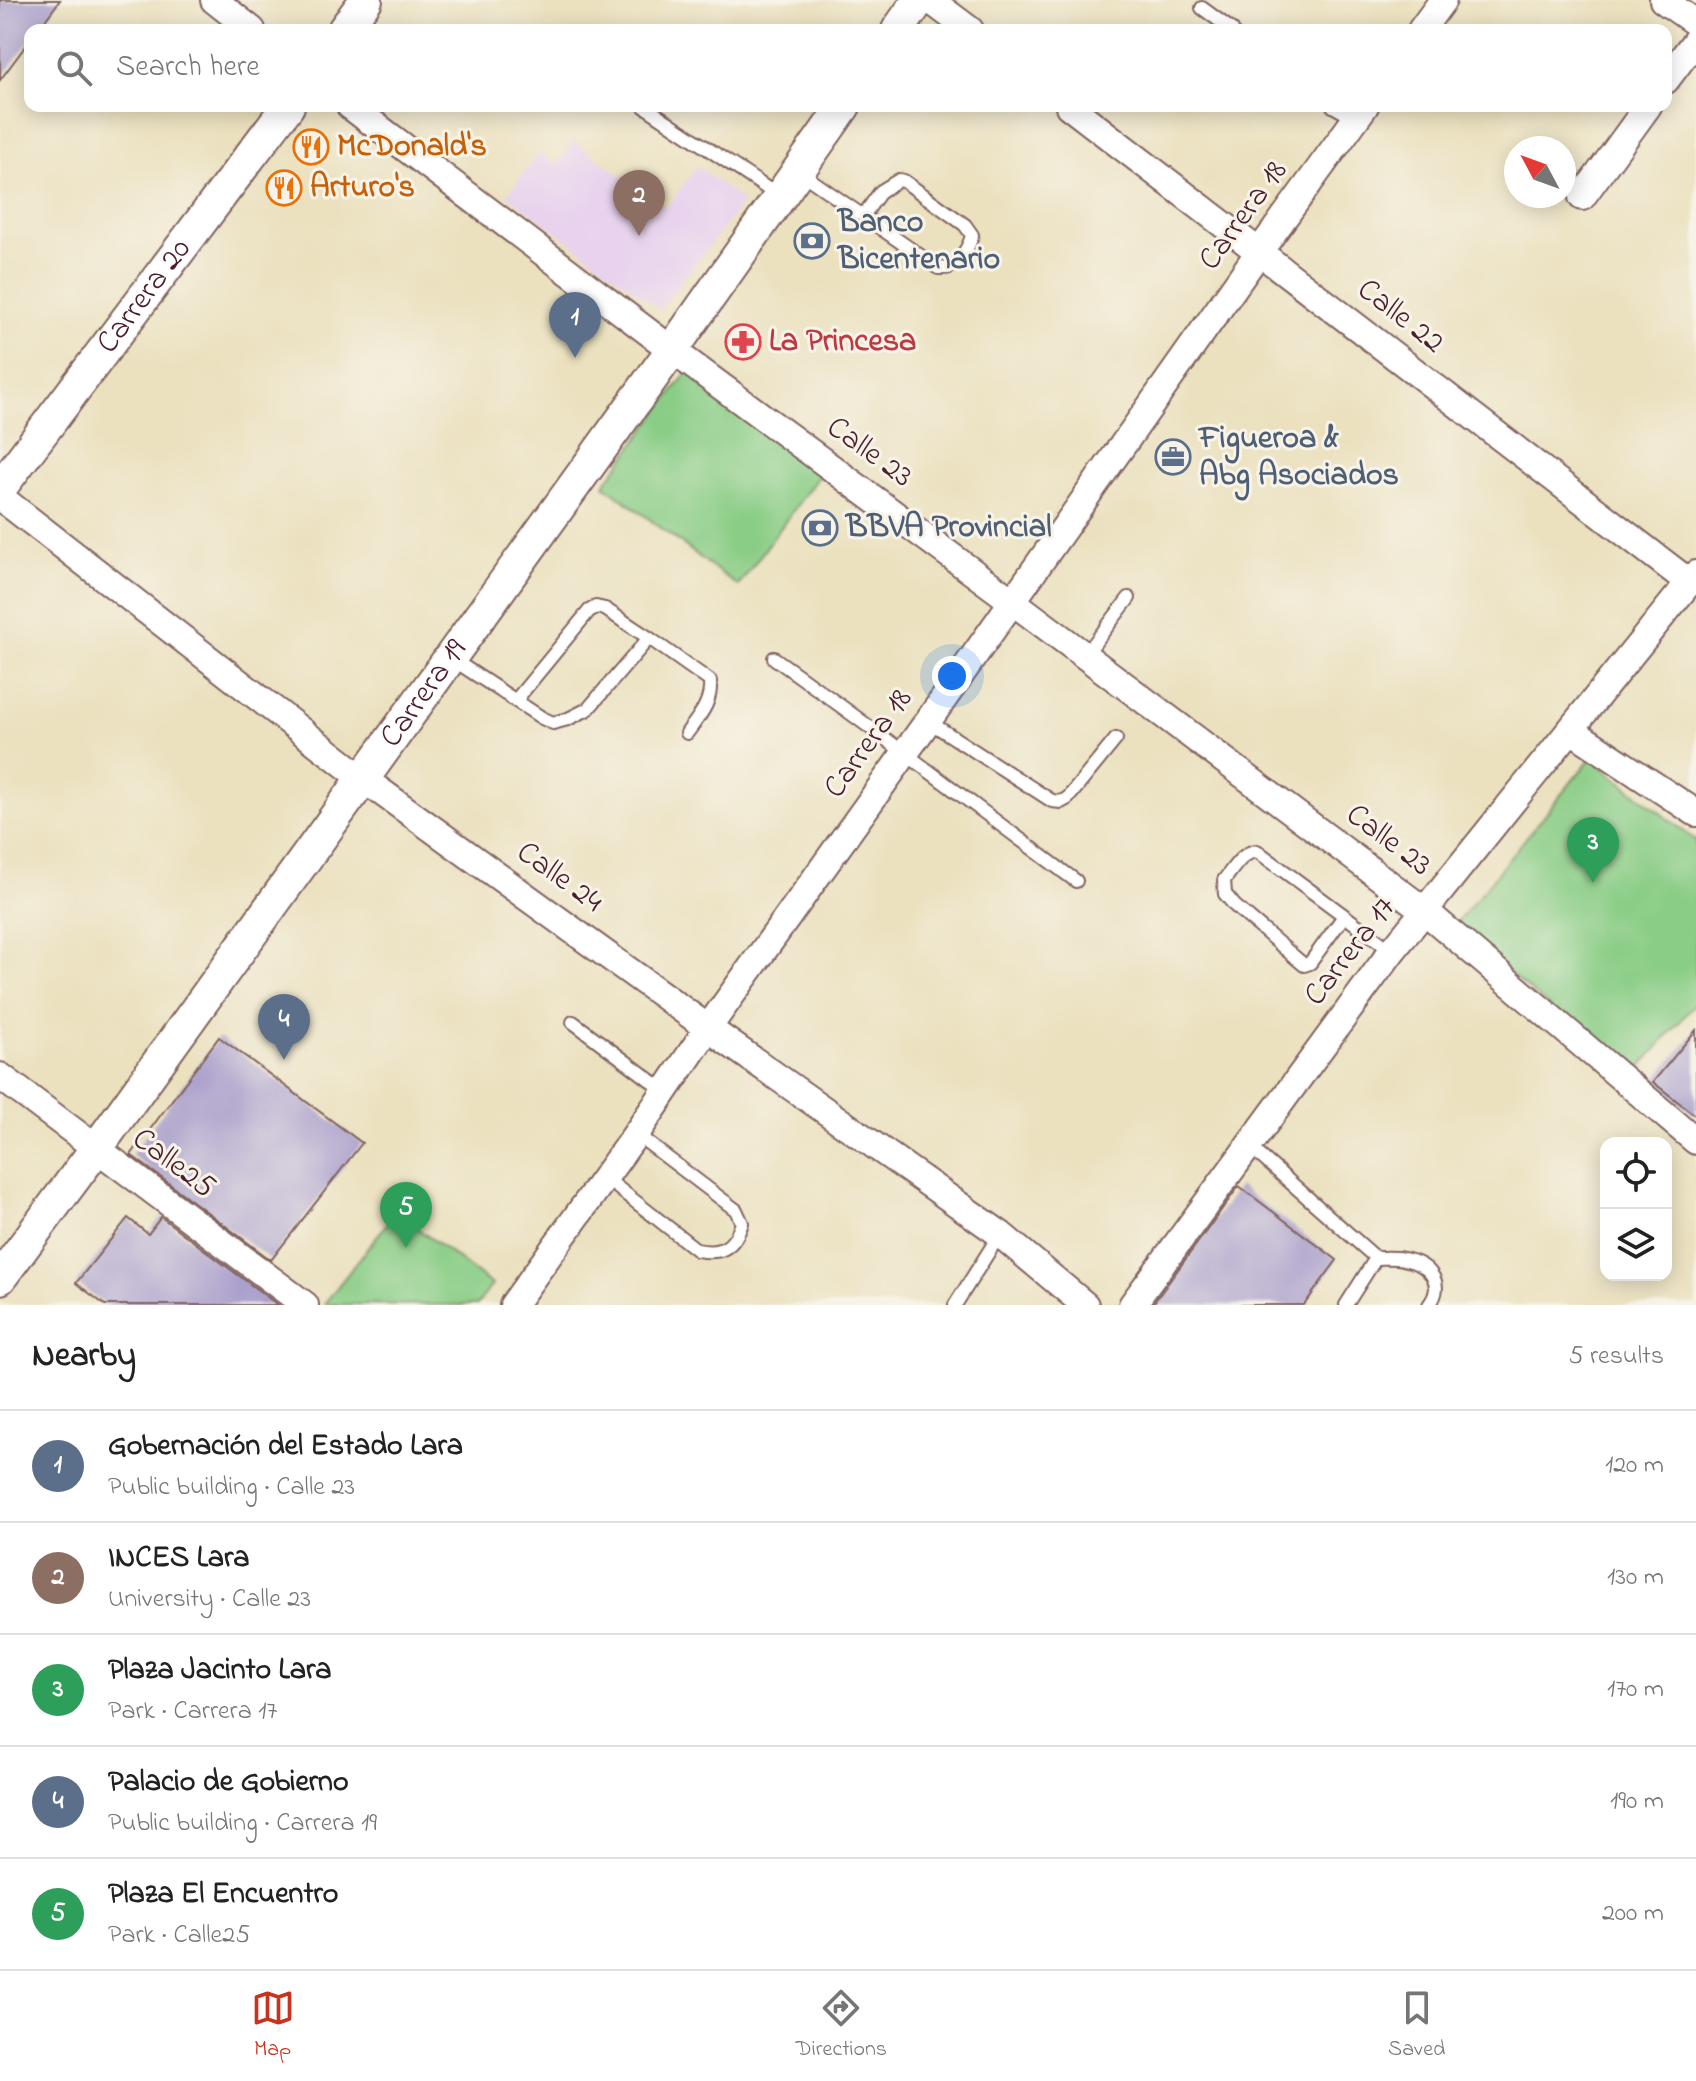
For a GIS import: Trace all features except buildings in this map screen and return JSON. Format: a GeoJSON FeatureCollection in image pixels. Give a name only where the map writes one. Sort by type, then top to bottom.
{"type":"FeatureCollection","features":[{"type":"Feature","properties":{"kind":"street"},"geometry":{"type":"LineString","coordinates":[[214,0],[244,24]]}},
{"type":"Feature","properties":{"kind":"street"},"geometry":{"type":"LineString","coordinates":[[348,24],[366,0]]}},
{"type":"Feature","properties":{"kind":"street"},"geometry":{"type":"LineString","coordinates":[[902,24],[919,0]]}},
{"type":"Feature","properties":{"kind":"street"},"geometry":{"type":"LineString","coordinates":[[930,0],[962,24]]}},
{"type":"Feature","properties":{"kind":"street"},"geometry":{"type":"LineString","coordinates":[[1425,24],[1443,0]]}},
{"type":"Feature","properties":{"kind":"street"},"geometry":{"type":"LineString","coordinates":[[1663,0],[1696,23]]}},
{"type":"Feature","properties":{"kind":"street"},"geometry":{"type":"LineString","coordinates":[[1672,72],[1696,40]]}},
{"type":"Feature","properties":{"kind":"street","name":"Carrera 20"},"geometry":{"type":"LineString","coordinates":[[0,488],[283,112]]}},
{"type":"Feature","properties":{"kind":"street","name":"Calle 23"},"geometry":{"type":"LineString","coordinates":[[358,112],[1425,911],[1696,1141]]}},
{"type":"Feature","properties":{"kind":"street","name":"Carrera 19"},"geometry":{"type":"LineString","coordinates":[[0,1278],[672,350],[840,112]]}},
{"type":"Feature","properties":{"kind":"street","name":"Calle 22"},"geometry":{"type":"LineString","coordinates":[[1077,112],[1693,578]]}},
{"type":"Feature","properties":{"kind":"street"},"geometry":{"type":"LineString","coordinates":[[1582,197],[1644,112]]}},
{"type":"Feature","properties":{"kind":"street","name":"Carrera 18"},"geometry":{"type":"LineString","coordinates":[[513,1305],[1259,252],[1361,113]]}},
{"type":"Feature","properties":{"kind":"street","name":"Calle 24"},"geometry":{"type":"LineString","coordinates":[[0,497],[362,778],[1000,1234],[1085,1305]]}},
{"type":"Feature","properties":{"kind":"street","name":"Carrera 17"},"geometry":{"type":"LineString","coordinates":[[1132,1305],[1392,951],[1693,578]]}},
{"type":"Feature","properties":{"kind":"street"},"geometry":{"type":"LineString","coordinates":[[1571,730],[1696,813]]}},
{"type":"Feature","properties":{"kind":"street","name":"Calle25"},"geometry":{"type":"LineString","coordinates":[[0,1076],[305,1305]]}},
{"type":"Feature","properties":{"kind":"lane"},"geometry":{"type":"LineString","coordinates":[[1202,8],[1224,24]]}},
{"type":"Feature","properties":{"kind":"lane"},"geometry":{"type":"LineString","coordinates":[[653,112],[780,197]]}},
{"type":"Feature","properties":{"kind":"lane"},"geometry":{"type":"LineString","coordinates":[[798,171],[938,268],[954,265],[972,241],[972,235],[965,225],[904,181],[899,180],[881,191],[863,216]]}},
{"type":"Feature","properties":{"kind":"lane"},"geometry":{"type":"LineString","coordinates":[[1086,657],[1129,598]]}},
{"type":"Feature","properties":{"kind":"lane"},"geometry":{"type":"LineString","coordinates":[[516,700],[589,611],[596,607],[605,609],[710,681],[711,693],[706,706],[687,733]]}},
{"type":"Feature","properties":{"kind":"lane"},"geometry":{"type":"LineString","coordinates":[[450,657],[553,723],[588,709],[649,638]]}},
{"type":"Feature","properties":{"kind":"lane"},"geometry":{"type":"LineString","coordinates":[[774,658],[1076,881]]}},
{"type":"Feature","properties":{"kind":"lane"},"geometry":{"type":"LineString","coordinates":[[928,721],[1052,801],[1061,802],[1068,798],[1116,739]]}},
{"type":"Feature","properties":{"kind":"lane"},"geometry":{"type":"LineString","coordinates":[[1344,916],[1310,963],[1304,965],[1235,906],[1225,894],[1224,880],[1238,862],[1251,851],[1257,851],[1392,951]]}},
{"type":"Feature","properties":{"kind":"lane"},"geometry":{"type":"LineString","coordinates":[[573,1022],[665,1091]]}},
{"type":"Feature","properties":{"kind":"lane"},"geometry":{"type":"LineString","coordinates":[[604,1177],[697,1250],[714,1253],[737,1238],[742,1223],[736,1210],[636,1134]]}},
{"type":"Feature","properties":{"kind":"lane"},"geometry":{"type":"LineString","coordinates":[[1248,1145],[1376,1258],[1402,1259],[1419,1264],[1438,1286],[1429,1305]]}},
{"type":"Feature","properties":{"kind":"lane"},"geometry":{"type":"LineString","coordinates":[[955,1305],[1000,1234]]}},
{"type":"Feature","properties":{"kind":"lane"},"geometry":{"type":"LineString","coordinates":[[1346,1305],[1376,1258]]}},
{"type":"Feature","properties":{"kind":"shaded area"},"geometry":{"type":"Polygon","coordinates":[[[574,141],[666,208],[697,166],[743,202],[660,309],[507,195],[539,153],[556,165],[574,141]]]}},
{"type":"Feature","properties":{"kind":"green space"},"geometry":{"type":"Polygon","coordinates":[[[689,370],[822,471],[738,586],[604,485],[689,370]]]}},
{"type":"Feature","properties":{"kind":"green space"},"geometry":{"type":"Polygon","coordinates":[[[1591,758],[1696,841],[1696,1003],[1632,1077],[1454,926],[1591,758]]]}},
{"type":"Feature","properties":{"kind":"green space"},"geometry":{"type":"Polygon","coordinates":[[[396,1212],[492,1285],[477,1305],[324,1304],[396,1212]]]}},
{"type":"Feature","properties":{"kind":"place","name":"McDonald's"},"geometry":{"type":"Point","coordinates":[311,147]}},
{"type":"Feature","properties":{"kind":"place","name":"Arturo's"},"geometry":{"type":"Point","coordinates":[284,188]}},
{"type":"Feature","properties":{"kind":"place","name":"INCES Lara"},"geometry":{"type":"Point","coordinates":[639,236]}},
{"type":"Feature","properties":{"kind":"place","name":"Banco Bicentenario"},"geometry":{"type":"Point","coordinates":[812,241]}},
{"type":"Feature","properties":{"kind":"place","name":"La Princesa"},"geometry":{"type":"Point","coordinates":[743,342]}},
{"type":"Feature","properties":{"kind":"place","name":"Gobernación del Estado Lara"},"geometry":{"type":"Point","coordinates":[575,358]}},
{"type":"Feature","properties":{"kind":"place","name":"Figueroa & Abg Asociados"},"geometry":{"type":"Point","coordinates":[1173,457]}},
{"type":"Feature","properties":{"kind":"place","name":"BBVA Provincial"},"geometry":{"type":"Point","coordinates":[820,528]}},
{"type":"Feature","properties":{"kind":"place","name":"Plaza Jacinto Lara"},"geometry":{"type":"Point","coordinates":[1593,883]}},
{"type":"Feature","properties":{"kind":"place","name":"Palacio de Gobierno"},"geometry":{"type":"Point","coordinates":[284,1060]}},
{"type":"Feature","properties":{"kind":"place","name":"Plaza El Encuentro"},"geometry":{"type":"Point","coordinates":[406,1248]}}]}
